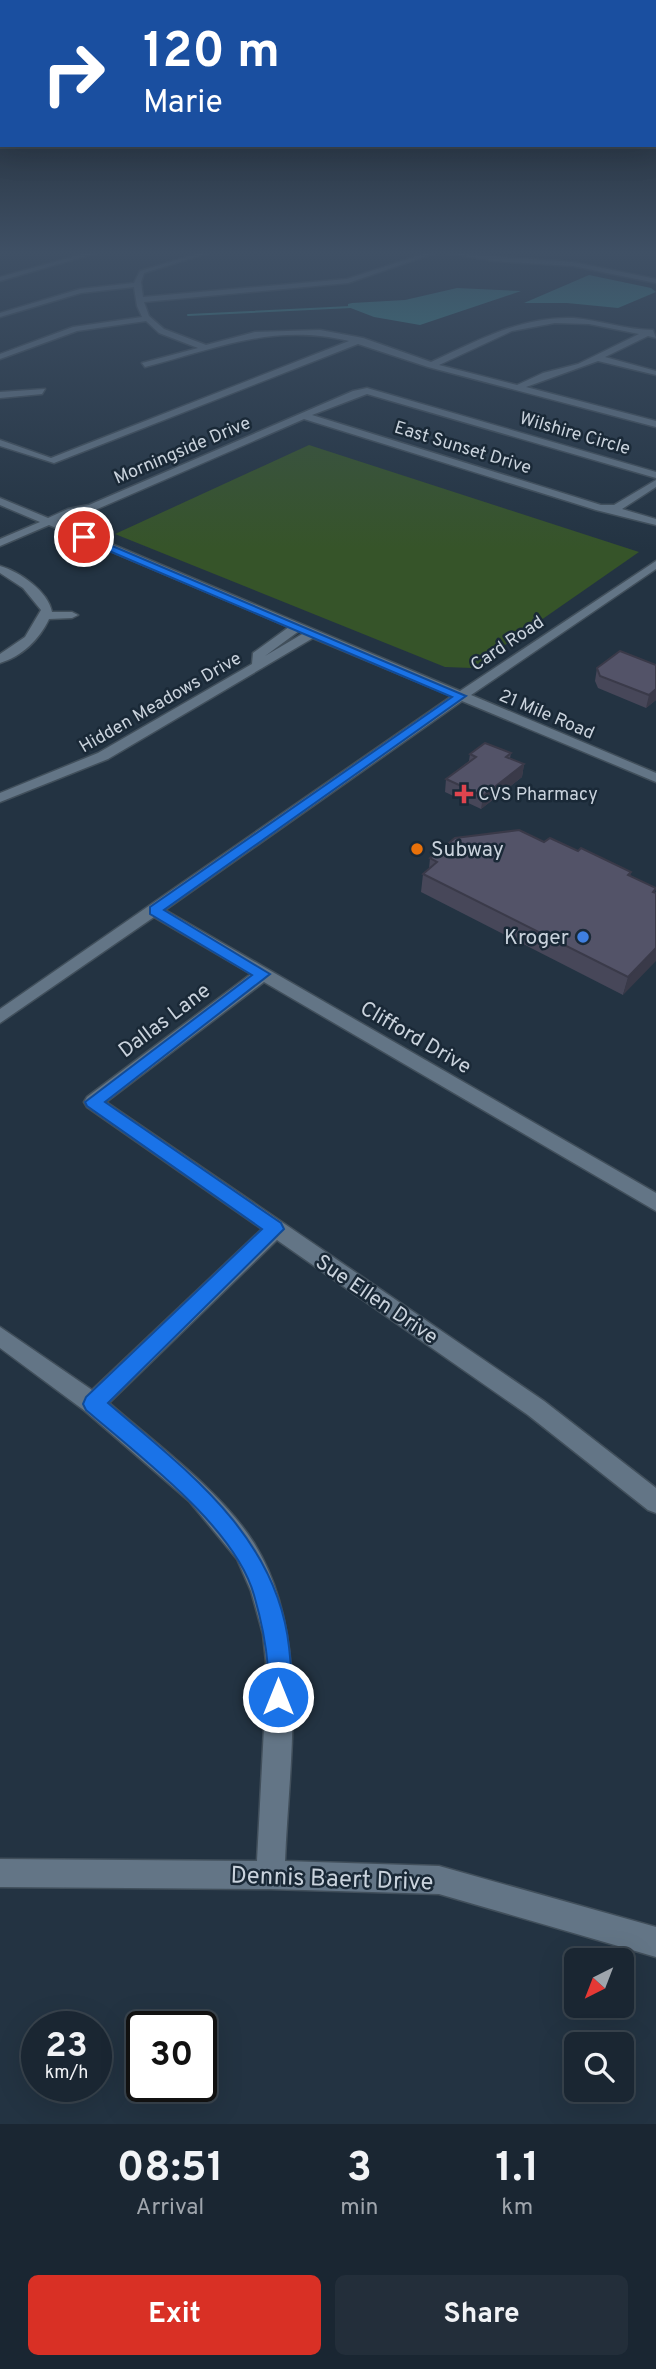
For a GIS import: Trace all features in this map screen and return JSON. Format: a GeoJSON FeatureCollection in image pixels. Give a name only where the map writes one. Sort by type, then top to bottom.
{"type":"FeatureCollection","features":[{"type":"Feature","properties":{"kind":"street"},"geometry":{"type":"LineString","coordinates":[[145,365],[192,352]]}},
{"type":"Feature","properties":{"kind":"street"},"geometry":{"type":"LineString","coordinates":[[0,443],[51,461],[329,352]]}},
{"type":"Feature","properties":{"kind":"street"},"geometry":{"type":"LineString","coordinates":[[394,352],[431,365],[656,424]]}},
{"type":"Feature","properties":{"kind":"street"},"geometry":{"type":"LineString","coordinates":[[431,365],[460,352]]}},
{"type":"Feature","properties":{"kind":"street"},"geometry":{"type":"LineString","coordinates":[[518,388],[609,352]]}},
{"type":"Feature","properties":{"kind":"street"},"geometry":{"type":"LineString","coordinates":[[597,358],[656,373]]}},
{"type":"Feature","properties":{"kind":"street"},"geometry":{"type":"LineString","coordinates":[[0,395],[42,391]]}},
{"type":"Feature","properties":{"kind":"street","name":"Morningside Drive"},"geometry":{"type":"LineString","coordinates":[[0,544],[72,511],[91,508],[364,391]]}},
{"type":"Feature","properties":{"kind":"street","name":"Wilshire Circle"},"geometry":{"type":"LineString","coordinates":[[364,391],[656,475]]}},
{"type":"Feature","properties":{"kind":"street","name":"East Sunset Drive"},"geometry":{"type":"LineString","coordinates":[[304,416],[596,507],[617,506],[656,514]]}},
{"type":"Feature","properties":{"kind":"street"},"geometry":{"type":"LineString","coordinates":[[617,506],[656,483]]}},
{"type":"Feature","properties":{"kind":"street","name":"21 Mile Road"},"geometry":{"type":"LineString","coordinates":[[0,501],[656,778]]}},
{"type":"Feature","properties":{"kind":"street","name":"East Sunset Drive"},"geometry":{"type":"LineString","coordinates":[[617,506],[656,522]]}},
{"type":"Feature","properties":{"kind":"street","name":"Morningside Drive"},"geometry":{"type":"LineString","coordinates":[[0,555],[87,514],[91,508]]}},
{"type":"Feature","properties":{"kind":"street","name":"Card Road"},"geometry":{"type":"LineString","coordinates":[[0,1017],[461,696],[656,564]]}},
{"type":"Feature","properties":{"kind":"street"},"geometry":{"type":"LineString","coordinates":[[0,569],[30,588],[42,599],[47,610],[33,636],[17,651],[0,659]]}},
{"type":"Feature","properties":{"kind":"street"},"geometry":{"type":"LineString","coordinates":[[641,575],[656,580]]}},
{"type":"Feature","properties":{"kind":"street"},"geometry":{"type":"LineString","coordinates":[[45,616],[72,615]]}},
{"type":"Feature","properties":{"kind":"street","name":"Hidden Meadows Drive"},"geometry":{"type":"LineString","coordinates":[[258,667],[257,656],[296,628]]}},
{"type":"Feature","properties":{"kind":"street","name":"Hidden Meadows Drive"},"geometry":{"type":"LineString","coordinates":[[0,798],[103,756],[311,634]]}},
{"type":"Feature","properties":{"kind":"street","name":"Clifford Drive"},"geometry":{"type":"LineString","coordinates":[[155,911],[656,1203]]}},
{"type":"Feature","properties":{"kind":"street","name":"Dallas Lane"},"geometry":{"type":"LineString","coordinates":[[93,1102],[262,974]]}},
{"type":"Feature","properties":{"kind":"street","name":"Sue Ellen Drive"},"geometry":{"type":"LineString","coordinates":[[93,1102],[536,1408],[656,1502]]}},
{"type":"Feature","properties":{"kind":"street"},"geometry":{"type":"LineString","coordinates":[[93,1404],[275,1229]]}},
{"type":"Feature","properties":{"kind":"street"},"geometry":{"type":"LineString","coordinates":[[0,1336],[93,1404],[197,1493],[245,1551],[263,1588],[276,1634],[280,1671],[270,1875]]}},
{"type":"Feature","properties":{"kind":"street","name":"Dennis Baert Drive"},"geometry":{"type":"LineString","coordinates":[[0,1873],[270,1875],[439,1880],[656,1942]]}},
{"type":"Feature","properties":{"kind":"shaded area"},"geometry":{"type":"Polygon","coordinates":[[[309,445],[639,552],[472,668],[445,667],[115,534],[309,445]]]}},
{"type":"Feature","properties":{"kind":"building"},"geometry":{"type":"Polygon","coordinates":[[[620,651],[656,665],[656,689],[649,695],[600,676],[597,668],[620,651]]]}},
{"type":"Feature","properties":{"kind":"building"},"geometry":{"type":"Polygon","coordinates":[[[485,743],[511,753],[506,757],[524,764],[483,796],[446,779],[476,757],[470,754],[485,743]]]}},
{"type":"Feature","properties":{"kind":"building","name":"Kroger"},"geometry":{"type":"Polygon","coordinates":[[[519,830],[544,842],[550,838],[578,851],[581,848],[631,872],[628,875],[656,888],[653,892],[656,893],[656,948],[628,977],[423,874],[437,862],[430,858],[455,838],[519,830]]]}},
{"type":"Feature","properties":{"kind":"place","name":"CVS Pharmacy"},"geometry":{"type":"Point","coordinates":[464,794]}},
{"type":"Feature","properties":{"kind":"place","name":"Subway"},"geometry":{"type":"Point","coordinates":[417,849]}},
{"type":"Feature","properties":{"kind":"place","name":"Kroger"},"geometry":{"type":"Point","coordinates":[583,937]}},
{"type":"Feature","properties":{"kind":"route"},"geometry":{"type":"LineString","coordinates":[[84,537],[461,696],[155,911],[262,974],[93,1102],[275,1229],[93,1404],[197,1493],[245,1551],[263,1588],[276,1634],[280,1671],[278,1697]]}}]}
